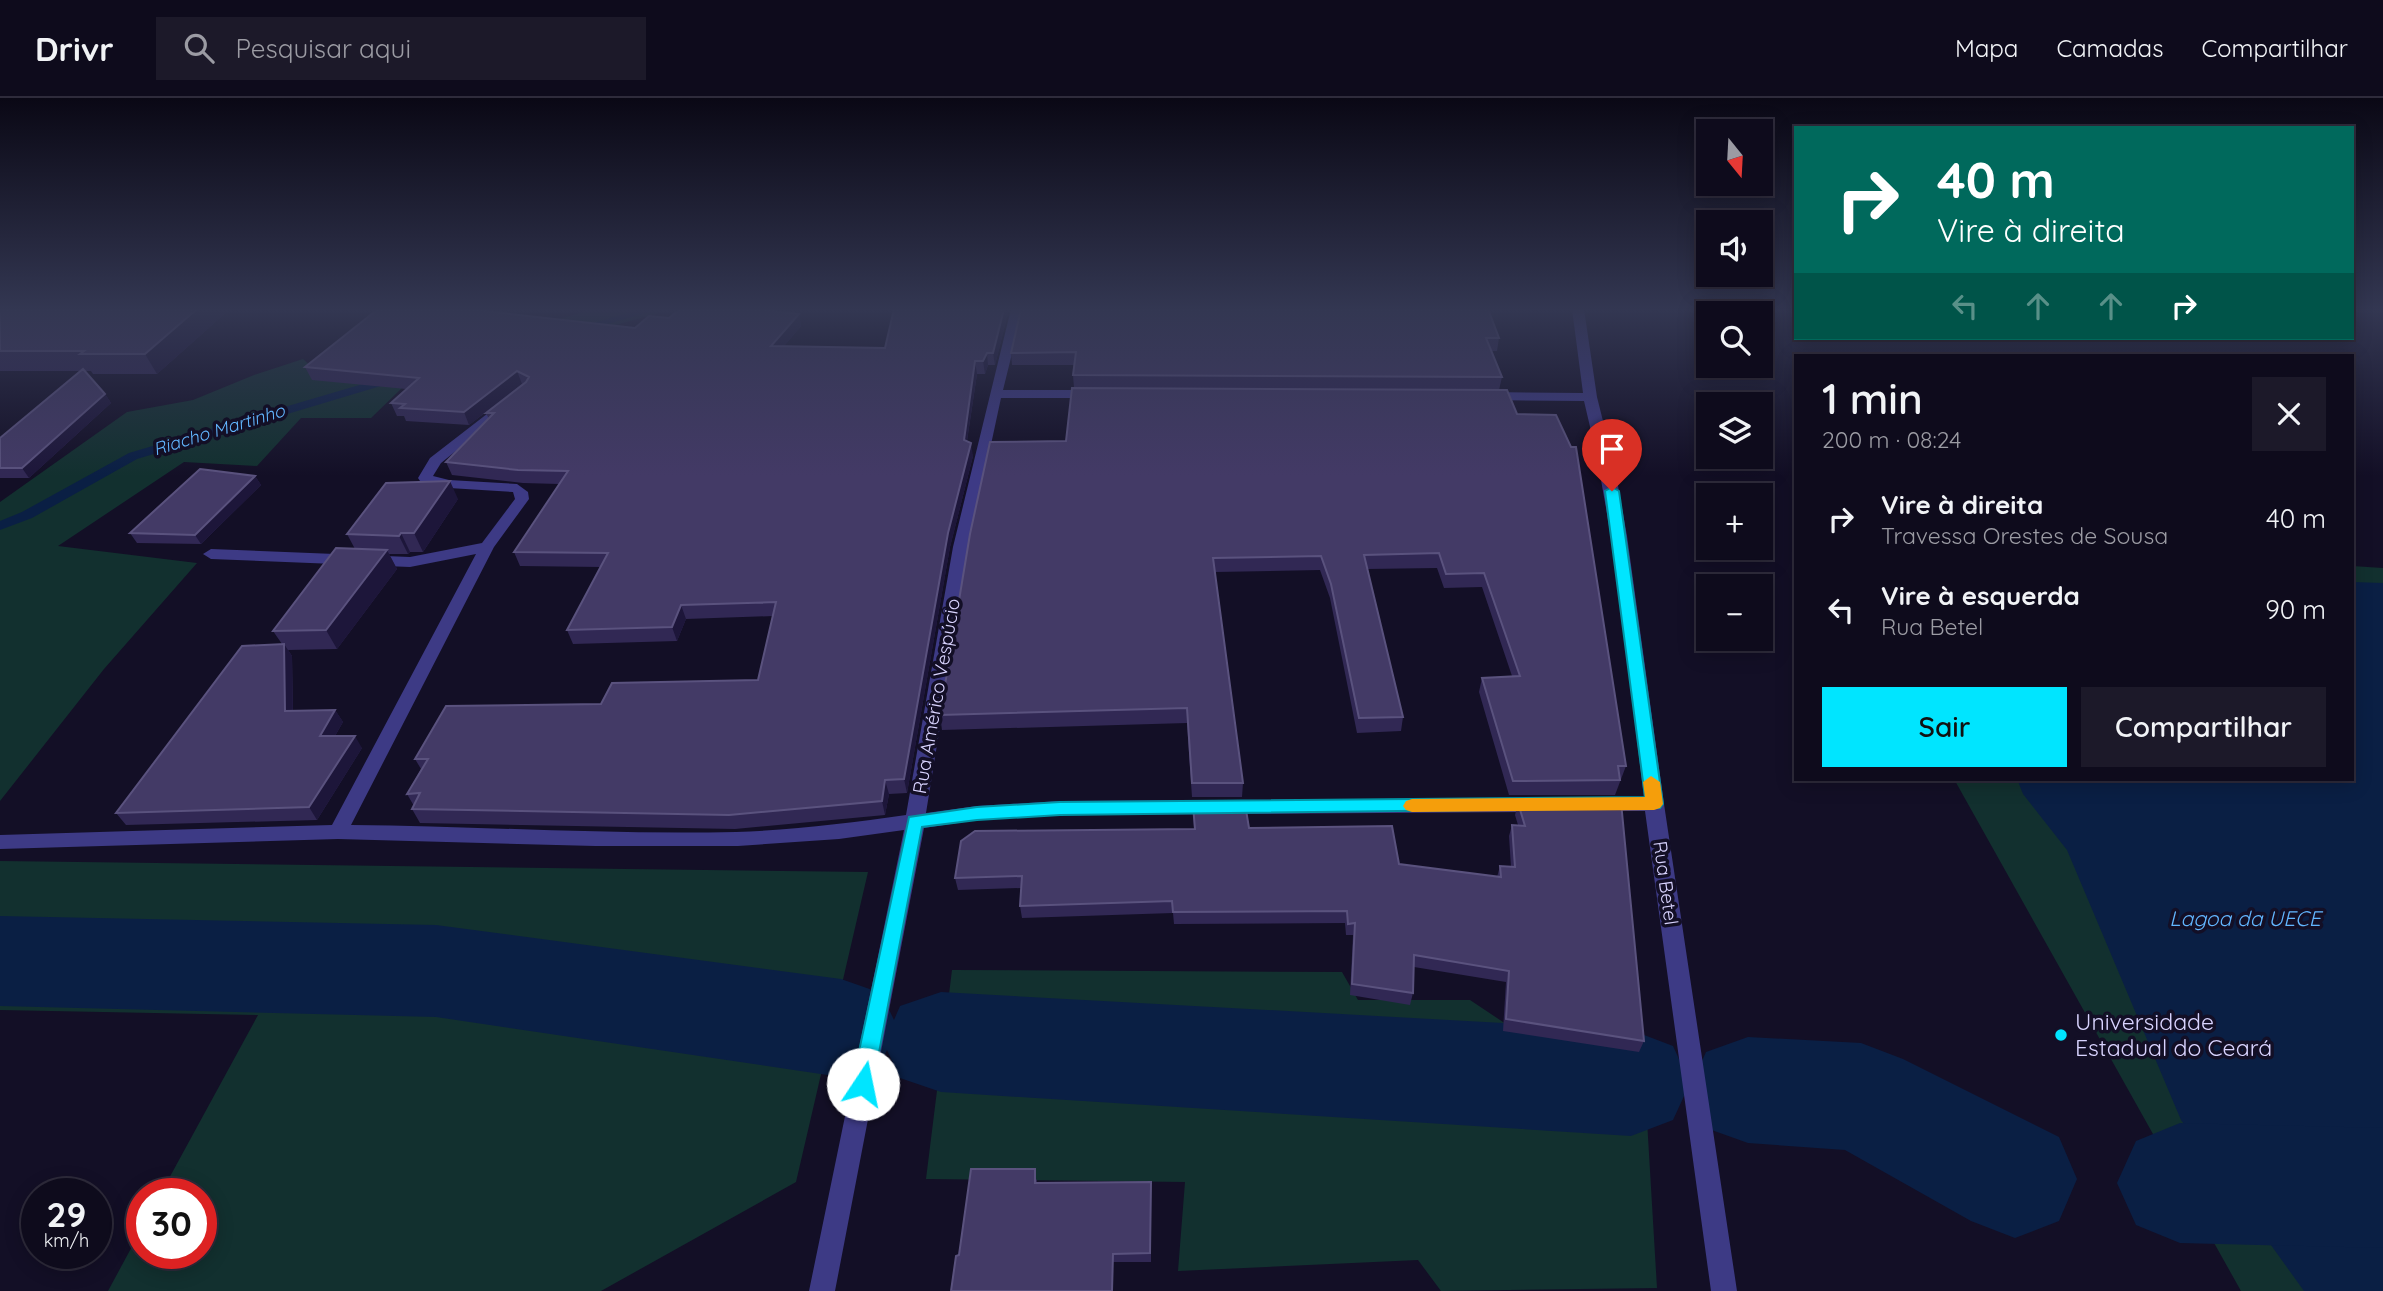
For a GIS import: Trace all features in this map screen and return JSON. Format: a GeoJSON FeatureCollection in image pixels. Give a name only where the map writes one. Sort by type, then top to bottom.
{"type":"FeatureCollection","features":[{"type":"Feature","properties":{"kind":"street","name":"Rua Américo Vespúcio"},"geometry":{"type":"LineString","coordinates":[[822,1291],[915,822],[961,547],[1003,365]]}},
{"type":"Feature","properties":{"kind":"street","name":"Rua Betel"},"geometry":{"type":"LineString","coordinates":[[1586,365],[1617,522],[1654,804],[1724,1291]]}},
{"type":"Feature","properties":{"kind":"street"},"geometry":{"type":"LineString","coordinates":[[995,394],[1106,394]]}},
{"type":"Feature","properties":{"kind":"street"},"geometry":{"type":"LineString","coordinates":[[338,832],[487,547],[522,499],[520,491],[506,487],[426,480],[425,474],[435,461],[514,396]]}},
{"type":"Feature","properties":{"kind":"street"},"geometry":{"type":"LineString","coordinates":[[1479,396],[1590,397]]}},
{"type":"Feature","properties":{"kind":"street"},"geometry":{"type":"LineString","coordinates":[[211,554],[410,562],[487,547]]}},
{"type":"Feature","properties":{"kind":"street"},"geometry":{"type":"LineString","coordinates":[[0,842],[338,832],[595,839],[737,839],[839,832],[977,813],[1060,808],[1558,804]]}},
{"type":"Feature","properties":{"kind":"street"},"geometry":{"type":"LineString","coordinates":[[1585,804],[1654,804]]}},
{"type":"Feature","properties":{"kind":"green space"},"geometry":{"type":"Polygon","coordinates":[[[286,365],[309,365],[314,369],[336,365],[471,365],[402,388],[371,418],[301,418],[257,466],[184,462],[58,546],[197,563],[104,669],[0,801],[0,502],[127,412],[193,400],[286,365]]]}},
{"type":"Feature","properties":{"kind":"green space","name":"Lagoa da UECE"},"geometry":{"type":"Polygon","coordinates":[[[2354,566],[2383,568],[2383,1291],[2241,1291],[1955,781],[2354,781],[2354,566]]]}},
{"type":"Feature","properties":{"kind":"green space"},"geometry":{"type":"Polygon","coordinates":[[[0,861],[868,872],[796,1182],[601,1291],[108,1291],[126,1258],[126,1269],[217,1269],[217,1178],[169,1178],[258,1015],[0,1010],[0,861]]]}},
{"type":"Feature","properties":{"kind":"green space"},"geometry":{"type":"Polygon","coordinates":[[[952,970],[1342,972],[1358,1000],[1470,1000],[1524,1036],[1643,1053],[1657,1288],[1441,1291],[1418,1260],[1178,1271],[1185,1182],[926,1179],[952,970]]]}},
{"type":"Feature","properties":{"kind":"water","name":"Lagoa da UECE"},"geometry":{"type":"Polygon","coordinates":[[[2354,582],[2383,583],[2383,1291],[2304,1291],[2181,1120],[2067,850],[2023,794],[2018,781],[2354,781],[2354,582]]]}},
{"type":"Feature","properties":{"kind":"building"},"geometry":{"type":"Polygon","coordinates":[[[308,365],[974,365],[964,440],[971,443],[948,533],[904,779],[885,780],[882,801],[729,815],[412,809],[420,793],[407,794],[428,759],[415,759],[446,706],[601,704],[612,683],[758,680],[776,602],[681,605],[672,627],[567,630],[608,553],[514,552],[568,471],[518,470],[446,462],[494,413],[486,413],[529,377],[517,371],[464,412],[400,408],[405,404],[391,403],[419,378],[305,367],[308,365]]]}},
{"type":"Feature","properties":{"kind":"building"},"geometry":{"type":"Polygon","coordinates":[[[1074,365],[1497,365],[1502,377],[1073,375],[1074,365]]]}},
{"type":"Feature","properties":{"kind":"building"},"geometry":{"type":"Polygon","coordinates":[[[83,369],[105,394],[22,468],[0,468],[0,438],[83,369]]]}},
{"type":"Feature","properties":{"kind":"building"},"geometry":{"type":"Polygon","coordinates":[[[1072,388],[1507,390],[1517,414],[1556,415],[1571,447],[1576,447],[1626,766],[1618,766],[1620,780],[1513,781],[1482,678],[1520,676],[1484,573],[1446,574],[1439,553],[1364,555],[1403,717],[1359,718],[1331,584],[1321,556],[1213,558],[1243,783],[1192,783],[1187,708],[940,715],[970,534],[990,442],[1066,441],[1072,388]]]}},
{"type":"Feature","properties":{"kind":"building"},"geometry":{"type":"Polygon","coordinates":[[[200,469],[255,476],[195,535],[130,533],[200,469]]]}},
{"type":"Feature","properties":{"kind":"building"},"geometry":{"type":"Polygon","coordinates":[[[450,481],[414,533],[401,533],[399,536],[347,534],[386,483],[450,481]]]}},
{"type":"Feature","properties":{"kind":"building"},"geometry":{"type":"Polygon","coordinates":[[[336,548],[387,550],[326,630],[273,631],[336,548]]]}},
{"type":"Feature","properties":{"kind":"building"},"geometry":{"type":"Polygon","coordinates":[[[284,644],[285,711],[335,710],[320,736],[355,736],[309,807],[116,813],[242,646],[284,644]]]}},
{"type":"Feature","properties":{"kind":"building"},"geometry":{"type":"Polygon","coordinates":[[[1621,802],[1644,1041],[1506,1019],[1509,971],[1414,955],[1413,993],[1352,984],[1355,923],[1348,924],[1347,911],[1173,912],[1172,901],[1020,906],[1022,876],[955,878],[961,841],[975,831],[1195,829],[1193,805],[1245,804],[1249,828],[1392,826],[1399,864],[1501,877],[1500,866],[1515,867],[1512,825],[1525,826],[1518,803],[1621,802]]]}},
{"type":"Feature","properties":{"kind":"building"},"geometry":{"type":"Polygon","coordinates":[[[971,1169],[1035,1169],[1035,1183],[1151,1182],[1150,1253],[1113,1254],[1112,1291],[951,1291],[971,1169]]]}},
{"type":"Feature","properties":{"kind":"waterway","name":"Riacho Martinho"},"geometry":{"type":"LineString","coordinates":[[0,526],[27,515],[133,456],[390,380]]}},
{"type":"Feature","properties":{"kind":"waterway"},"geometry":{"type":"LineString","coordinates":[[0,961],[436,971],[841,1028]]}},
{"type":"Feature","properties":{"kind":"waterway"},"geometry":{"type":"LineString","coordinates":[[941,1042],[1631,1083]]}},
{"type":"Feature","properties":{"kind":"waterway"},"geometry":{"type":"LineString","coordinates":[[1748,1090],[1861,1097],[2015,1179]]}},
{"type":"Feature","properties":{"kind":"waterway"},"geometry":{"type":"LineString","coordinates":[[2180,1183],[2383,1188]]}},
{"type":"Feature","properties":{"kind":"slow traffic"},"geometry":{"type":"LineString","coordinates":[[1412,806],[1654,804],[1651,782]]}},
{"type":"Feature","properties":{"kind":"place","name":"Universidade Estadual do Ceará"},"geometry":{"type":"Point","coordinates":[2061,1035]}},
{"type":"Feature","properties":{"kind":"route"},"geometry":{"type":"LineString","coordinates":[[863,1084],[915,822],[977,813],[1060,808],[1654,804],[1612,491]]}}]}
